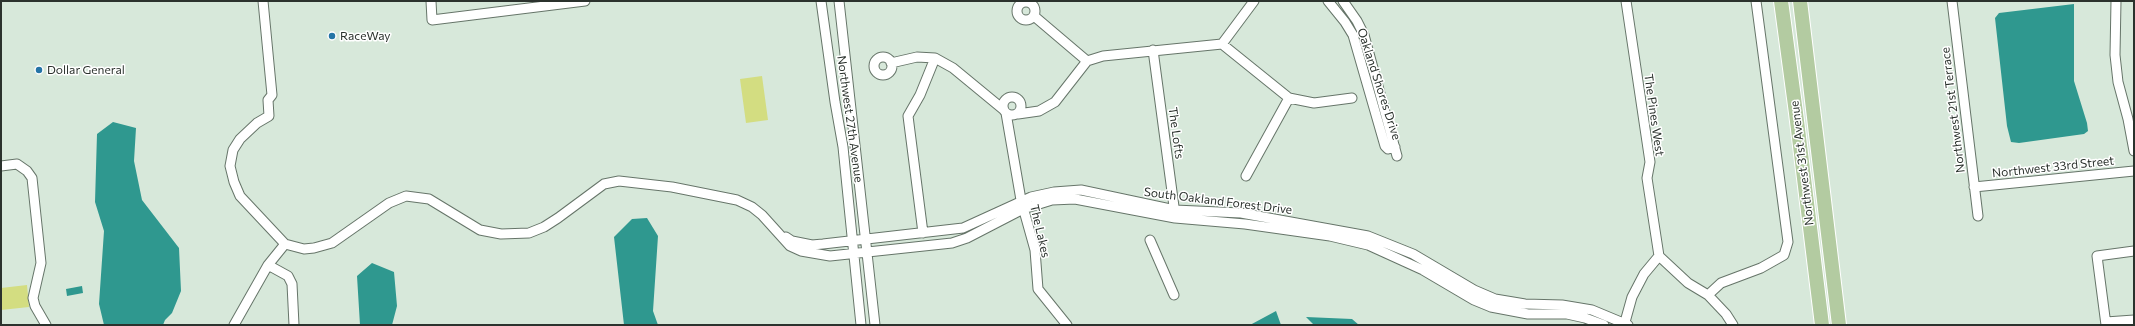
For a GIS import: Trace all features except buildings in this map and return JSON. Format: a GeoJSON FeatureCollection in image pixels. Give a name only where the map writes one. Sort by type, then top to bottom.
{"type":"FeatureCollection","features":[{"type":"Feature","properties":{"kind":"main road","name":"Northwest 31st Avenue"},"geometry":{"type":"LineString","coordinates":[[1781,1],[1822,325]]}},
{"type":"Feature","properties":{"kind":"main road","name":"Northwest 31st Avenue"},"geometry":{"type":"LineString","coordinates":[[1800,1],[1839,325]]}},
{"type":"Feature","properties":{"kind":"street"},"geometry":{"type":"LineString","coordinates":[[263,1],[272,95],[268,100],[269,116],[257,123],[240,138],[233,150],[230,166],[234,182],[240,196],[286,244],[304,249],[332,243],[389,203],[406,196],[430,199],[480,230],[501,234],[529,233],[553,221],[604,184],[619,182],[672,187],[737,200],[752,207],[760,213],[781,234],[790,246],[801,251],[830,256],[853,255]]}},
{"type":"Feature","properties":{"kind":"street"},"geometry":{"type":"LineString","coordinates":[[431,1],[432,20],[525,5],[585,1]]}},
{"type":"Feature","properties":{"kind":"street","name":"Northwest 27th Avenue"},"geometry":{"type":"LineString","coordinates":[[821,1],[835,102],[843,147],[861,325]]}},
{"type":"Feature","properties":{"kind":"street"},"geometry":{"type":"LineString","coordinates":[[839,1],[875,325]]}},
{"type":"Feature","properties":{"kind":"street"},"geometry":{"type":"LineString","coordinates":[[1222,44],[1254,1]]}},
{"type":"Feature","properties":{"kind":"street","name":"Oakland Shores Drive"},"geometry":{"type":"LineString","coordinates":[[1328,1],[1345,22],[1356,45],[1385,146],[1396,151],[1364,35],[1357,21],[1343,1]]}},
{"type":"Feature","properties":{"kind":"street","name":"The Pines West"},"geometry":{"type":"LineString","coordinates":[[1626,1],[1650,162],[1647,178],[1659,256]]}},
{"type":"Feature","properties":{"kind":"street"},"geometry":{"type":"LineString","coordinates":[[1708,294],[1721,283],[1761,268],[1784,255],[1788,242],[1756,1]]}},
{"type":"Feature","properties":{"kind":"street","name":"Northwest 21st Terrace"},"geometry":{"type":"LineString","coordinates":[[1952,1],[1978,216]]}},
{"type":"Feature","properties":{"kind":"street"},"geometry":{"type":"LineString","coordinates":[[2116,1],[2114,55],[2118,82],[2128,119],[2134,151]]}},
{"type":"Feature","properties":{"kind":"street"},"geometry":{"type":"LineString","coordinates":[[1034,16],[1088,61]]}},
{"type":"Feature","properties":{"kind":"street"},"geometry":{"type":"LineString","coordinates":[[891,62],[917,57],[935,58],[953,68],[992,99],[1009,110],[1039,111],[1060,97],[1088,61],[1103,56],[1222,44],[1289,98],[1314,103],[1352,98]]}},
{"type":"Feature","properties":{"kind":"street","name":"The Lofts"},"geometry":{"type":"LineString","coordinates":[[1153,50],[1175,214]]}},
{"type":"Feature","properties":{"kind":"street"},"geometry":{"type":"LineString","coordinates":[[923,233],[908,116],[920,95],[935,58]]}},
{"type":"Feature","properties":{"kind":"street"},"geometry":{"type":"LineString","coordinates":[[1009,110],[1008,97],[1014,96],[1022,103],[1034,108],[1045,108]]}},
{"type":"Feature","properties":{"kind":"street"},"geometry":{"type":"LineString","coordinates":[[1246,176],[1289,98]]}},
{"type":"Feature","properties":{"kind":"street","name":"The Lakes"},"geometry":{"type":"LineString","coordinates":[[1022,103],[1021,109],[1009,110],[1010,133],[1022,205],[1035,250],[1038,289],[1067,325]]}},
{"type":"Feature","properties":{"kind":"street"},"geometry":{"type":"LineString","coordinates":[[1,166],[17,164],[27,171],[32,178],[41,262],[33,298],[35,306],[46,325]]}},
{"type":"Feature","properties":{"kind":"street","name":"Northwest 33rd Street"},"geometry":{"type":"LineString","coordinates":[[1974,187],[2134,171]]}},
{"type":"Feature","properties":{"kind":"street","name":"South Oakland Forest Drive"},"geometry":{"type":"LineString","coordinates":[[853,255],[952,243],[967,238],[1022,205],[1046,193],[1081,190],[1175,214],[1241,213],[1276,224],[1368,236],[1377,244],[1474,300],[1491,307],[1528,314],[1567,314],[1585,318],[1604,325]]}},
{"type":"Feature","properties":{"kind":"street","name":"South Oakland Forest Drive"},"geometry":{"type":"LineString","coordinates":[[853,240],[923,233],[970,226],[1022,205]]}},
{"type":"Feature","properties":{"kind":"street"},"geometry":{"type":"LineString","coordinates":[[781,234],[792,241],[812,245],[853,240]]}},
{"type":"Feature","properties":{"kind":"street"},"geometry":{"type":"LineString","coordinates":[[1150,240],[1174,295]]}},
{"type":"Feature","properties":{"kind":"street"},"geometry":{"type":"LineString","coordinates":[[234,325],[268,265],[286,244]]}},
{"type":"Feature","properties":{"kind":"street","name":"South Oakland Forest Drive"},"geometry":{"type":"LineString","coordinates":[[1377,244],[1412,254],[1474,290],[1495,299],[1525,304],[1562,305],[1592,310],[1626,324]]}},
{"type":"Feature","properties":{"kind":"street"},"geometry":{"type":"LineString","coordinates":[[2134,251],[2097,256],[2106,324],[2134,320]]}},
{"type":"Feature","properties":{"kind":"street"},"geometry":{"type":"LineString","coordinates":[[1626,324],[1632,297],[1644,274],[1659,256],[1688,283],[1708,294],[1726,314],[1733,325]]}},
{"type":"Feature","properties":{"kind":"street"},"geometry":{"type":"LineString","coordinates":[[268,265],[288,276],[292,284],[294,325]]}},
{"type":"Feature","properties":{"kind":"green space"},"geometry":{"type":"Polygon","coordinates":[[[762,76],[768,120],[746,123],[740,79],[762,76]]]}},
{"type":"Feature","properties":{"kind":"green space"},"geometry":{"type":"Polygon","coordinates":[[[27,285],[29,307],[1,310],[1,288],[27,285]]]}},
{"type":"Feature","properties":{"kind":"water"},"geometry":{"type":"Polygon","coordinates":[[[2074,4],[2074,81],[2088,131],[2084,134],[2019,143],[2011,142],[2007,126],[1995,18],[1999,13],[2074,4]]]}},
{"type":"Feature","properties":{"kind":"water"},"geometry":{"type":"Polygon","coordinates":[[[113,122],[136,128],[134,161],[142,200],[179,248],[181,291],[172,313],[165,320],[163,325],[104,325],[99,304],[104,231],[95,202],[97,134],[113,122]]]}},
{"type":"Feature","properties":{"kind":"water"},"geometry":{"type":"Polygon","coordinates":[[[647,218],[658,236],[653,311],[658,325],[624,325],[614,237],[632,219],[647,218]]]}},
{"type":"Feature","properties":{"kind":"water"},"geometry":{"type":"Polygon","coordinates":[[[372,263],[394,272],[397,306],[392,325],[360,325],[357,276],[372,263]]]}},
{"type":"Feature","properties":{"kind":"water"},"geometry":{"type":"Polygon","coordinates":[[[82,286],[83,293],[67,296],[66,289],[82,286]]]}},
{"type":"Feature","properties":{"kind":"water"},"geometry":{"type":"Polygon","coordinates":[[[1276,311],[1281,325],[1250,325],[1276,311]]]}},
{"type":"Feature","properties":{"kind":"water"},"geometry":{"type":"Polygon","coordinates":[[[1306,317],[1352,319],[1359,325],[1314,325],[1306,317]]]}},
{"type":"Feature","properties":{"kind":"place","name":"RaceWay"},"geometry":{"type":"Point","coordinates":[332,36]}},
{"type":"Feature","properties":{"kind":"place","name":"Dollar General"},"geometry":{"type":"Point","coordinates":[39,70]}}]}
